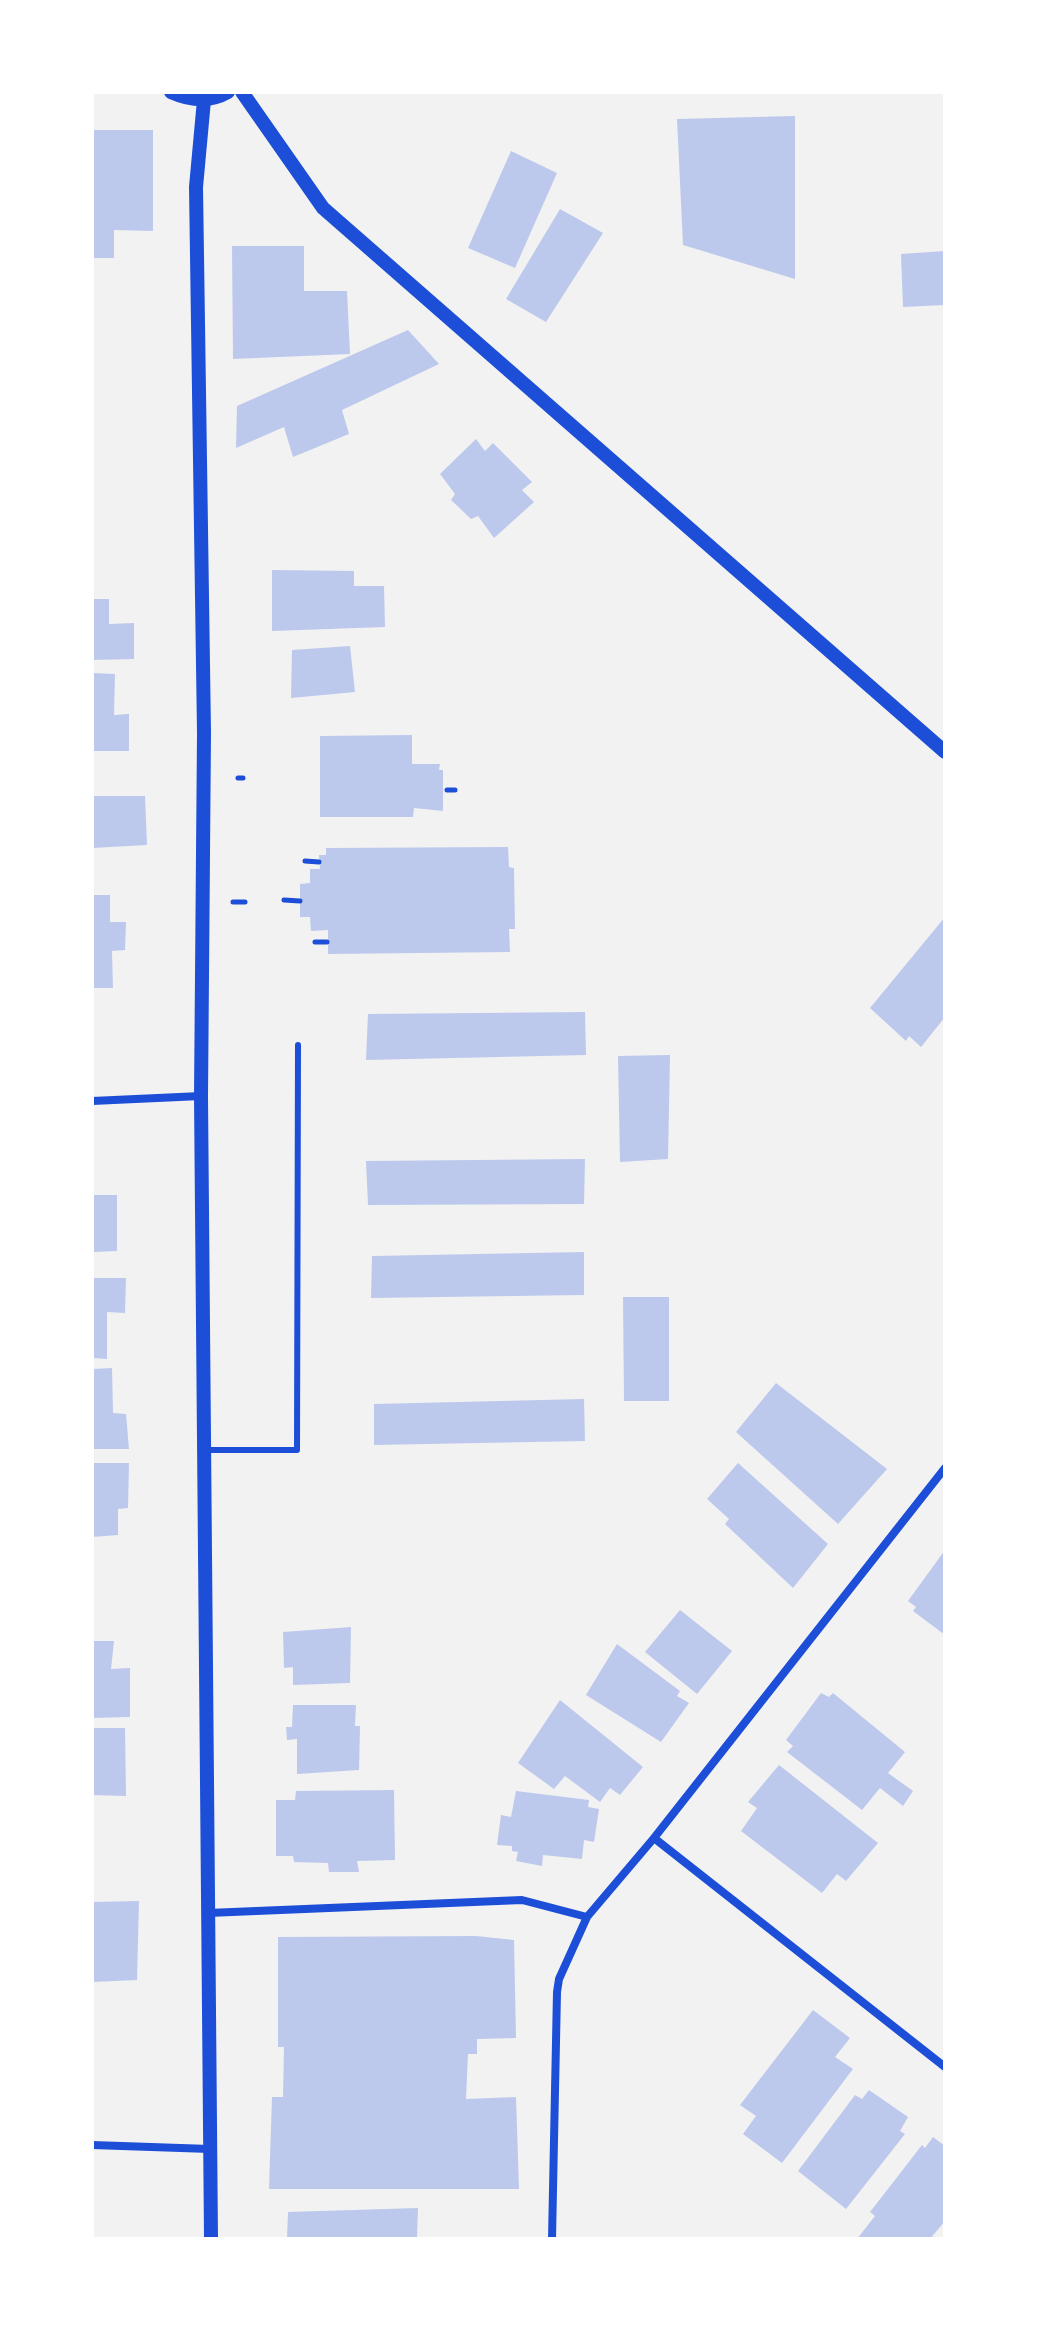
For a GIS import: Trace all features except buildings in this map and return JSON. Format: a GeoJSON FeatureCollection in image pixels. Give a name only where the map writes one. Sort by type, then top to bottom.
{"type":"FeatureCollection","features":[{"type":"Feature","properties":{"kind":"street"},"geometry":{"type":"LineString","coordinates":[[171,92],[185,98],[204,100],[228,92]]}},
{"type":"Feature","properties":{"kind":"street"},"geometry":{"type":"LineString","coordinates":[[242,92],[323,208],[945,752]]}},
{"type":"Feature","properties":{"kind":"street"},"geometry":{"type":"LineString","coordinates":[[204,100],[196,187],[204,733],[201,1096],[211,2239]]}},
{"type":"Feature","properties":{"kind":"street"},"geometry":{"type":"LineString","coordinates":[[92,1101],[201,1096]]}},
{"type":"Feature","properties":{"kind":"street"},"geometry":{"type":"LineString","coordinates":[[552,2239],[557,1992],[559,1979],[587,1917],[654,1838],[945,1468]]}},
{"type":"Feature","properties":{"kind":"street"},"geometry":{"type":"LineString","coordinates":[[654,1838],[945,2067]]}},
{"type":"Feature","properties":{"kind":"street"},"geometry":{"type":"LineString","coordinates":[[208,1913],[522,1900],[587,1917]]}},
{"type":"Feature","properties":{"kind":"street"},"geometry":{"type":"LineString","coordinates":[[92,2145],[210,2149]]}},
{"type":"Feature","properties":{"kind":"lane"},"geometry":{"type":"LineString","coordinates":[[204,1450],[297,1450],[298,1045]]}},
{"type":"Feature","properties":{"kind":"path"},"geometry":{"type":"LineString","coordinates":[[447,790],[455,790]]}},
{"type":"Feature","properties":{"kind":"path"},"geometry":{"type":"LineString","coordinates":[[305,861],[319,862]]}},
{"type":"Feature","properties":{"kind":"path"},"geometry":{"type":"LineString","coordinates":[[284,900],[300,901]]}},
{"type":"Feature","properties":{"kind":"path"},"geometry":{"type":"LineString","coordinates":[[233,902],[245,902]]}},
{"type":"Feature","properties":{"kind":"path"},"geometry":{"type":"LineString","coordinates":[[315,942],[327,942]]}}]}
